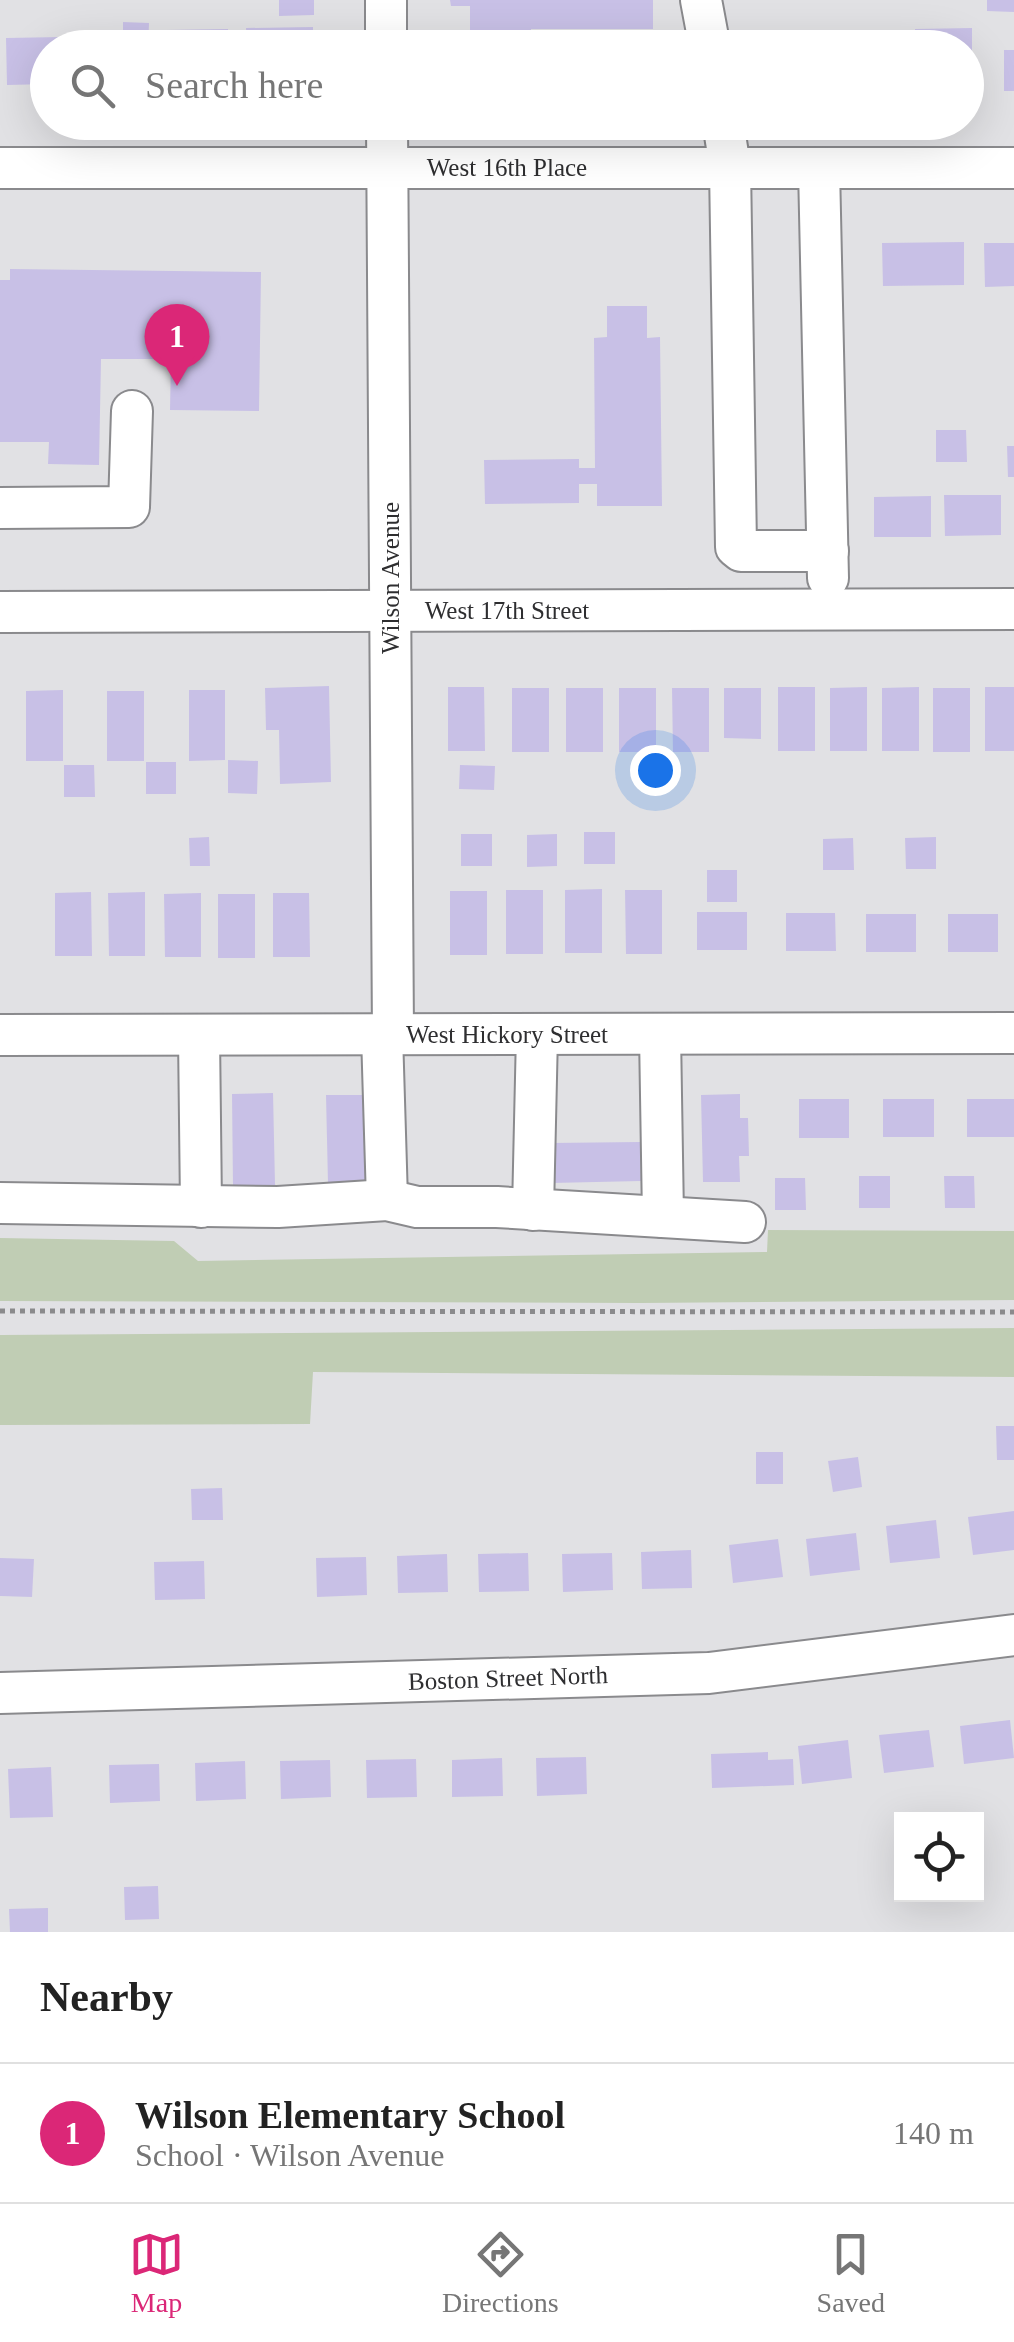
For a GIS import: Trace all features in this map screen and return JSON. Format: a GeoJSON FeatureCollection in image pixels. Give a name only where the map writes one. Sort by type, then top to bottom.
{"type":"FeatureCollection","features":[{"type":"Feature","properties":{"kind":"street"},"geometry":{"type":"LineString","coordinates":[[386,0],[386,30]]}},
{"type":"Feature","properties":{"kind":"street"},"geometry":{"type":"LineString","coordinates":[[701,0],[707,30]]}},
{"type":"Feature","properties":{"kind":"street","name":"Wilson Avenue"},"geometry":{"type":"LineString","coordinates":[[387,140],[387,1200]]}},
{"type":"Feature","properties":{"kind":"street"},"geometry":{"type":"LineString","coordinates":[[726,140],[730,167],[736,547],[741,551],[828,551]]}},
{"type":"Feature","properties":{"kind":"street","name":"West 16th Place"},"geometry":{"type":"LineString","coordinates":[[0,168],[1014,168]]}},
{"type":"Feature","properties":{"kind":"street"},"geometry":{"type":"LineString","coordinates":[[820,168],[829,609]]}},
{"type":"Feature","properties":{"kind":"street"},"geometry":{"type":"LineString","coordinates":[[0,508],[128,507],[132,412]]}},
{"type":"Feature","properties":{"kind":"street","name":"West 17th Street"},"geometry":{"type":"LineString","coordinates":[[0,612],[1014,608]]}},
{"type":"Feature","properties":{"kind":"street","name":"West Hickory Street"},"geometry":{"type":"LineString","coordinates":[[0,1035],[1014,1033]]}},
{"type":"Feature","properties":{"kind":"street"},"geometry":{"type":"LineString","coordinates":[[199,1034],[201,1206]]}},
{"type":"Feature","properties":{"kind":"street"},"geometry":{"type":"LineString","coordinates":[[533,1210],[537,1034]]}},
{"type":"Feature","properties":{"kind":"street"},"geometry":{"type":"LineString","coordinates":[[660,1034],[662,1218]]}},
{"type":"Feature","properties":{"kind":"street"},"geometry":{"type":"LineString","coordinates":[[0,1203],[278,1206],[387,1200],[417,1206],[745,1222]]}},
{"type":"Feature","properties":{"kind":"street","name":"Boston Street North"},"geometry":{"type":"LineString","coordinates":[[0,1694],[709,1672],[1014,1635]]}},
{"type":"Feature","properties":{"kind":"path"},"geometry":{"type":"LineString","coordinates":[[0,1312],[1014,1312]]}},
{"type":"Feature","properties":{"kind":"green space"},"geometry":{"type":"Polygon","coordinates":[[[768,1230],[1014,1231],[1014,1300],[0,1301],[0,1238],[174,1241],[198,1261],[767,1252],[768,1230]]]}},
{"type":"Feature","properties":{"kind":"green space"},"geometry":{"type":"Polygon","coordinates":[[[1014,1328],[1014,1377],[313,1372],[310,1424],[0,1425],[0,1335],[1014,1328]]]}},
{"type":"Feature","properties":{"kind":"building"},"geometry":{"type":"Polygon","coordinates":[[[279,0],[314,0],[314,15],[279,16],[279,0]]]}},
{"type":"Feature","properties":{"kind":"building"},"geometry":{"type":"Polygon","coordinates":[[[450,0],[653,0],[653,29],[470,30],[470,6],[451,6],[450,0]]]}},
{"type":"Feature","properties":{"kind":"building"},"geometry":{"type":"Polygon","coordinates":[[[987,0],[1014,0],[1014,12],[987,11],[987,0]]]}},
{"type":"Feature","properties":{"kind":"building"},"geometry":{"type":"Polygon","coordinates":[[[123,22],[149,23],[149,30],[123,30],[123,22]]]}},
{"type":"Feature","properties":{"kind":"building"},"geometry":{"type":"Polygon","coordinates":[[[313,27],[313,30],[246,30],[313,27]]]}},
{"type":"Feature","properties":{"kind":"building"},"geometry":{"type":"Polygon","coordinates":[[[972,28],[972,30],[915,30],[972,28]]]}},
{"type":"Feature","properties":{"kind":"building"},"geometry":{"type":"Polygon","coordinates":[[[6,38],[30,38],[30,84],[7,85],[6,38]]]}},
{"type":"Feature","properties":{"kind":"building"},"geometry":{"type":"Polygon","coordinates":[[[1004,50],[1014,50],[1014,91],[1004,91],[1004,50]]]}},
{"type":"Feature","properties":{"kind":"building"},"geometry":{"type":"Polygon","coordinates":[[[964,242],[964,285],[883,286],[882,243],[964,242]]]}},
{"type":"Feature","properties":{"kind":"building"},"geometry":{"type":"Polygon","coordinates":[[[984,243],[1014,243],[1014,286],[985,287],[984,243]]]}},
{"type":"Feature","properties":{"kind":"building"},"geometry":{"type":"Polygon","coordinates":[[[10,269],[261,272],[259,411],[170,410],[171,359],[101,359],[99,465],[48,464],[49,442],[0,442],[0,280],[10,280],[10,269]]]}},
{"type":"Feature","properties":{"kind":"building"},"geometry":{"type":"Polygon","coordinates":[[[607,306],[647,306],[647,338],[660,337],[662,506],[597,506],[597,484],[579,484],[579,503],[485,504],[484,460],[579,459],[579,468],[595,468],[594,338],[607,337],[607,306]]]}},
{"type":"Feature","properties":{"kind":"building"},"geometry":{"type":"Polygon","coordinates":[[[936,430],[966,430],[967,462],[936,462],[936,430]]]}},
{"type":"Feature","properties":{"kind":"building"},"geometry":{"type":"Polygon","coordinates":[[[1007,446],[1014,446],[1014,477],[1008,477],[1007,446]]]}},
{"type":"Feature","properties":{"kind":"building"},"geometry":{"type":"Polygon","coordinates":[[[944,495],[1001,495],[1001,535],[945,536],[944,495]]]}},
{"type":"Feature","properties":{"kind":"building"},"geometry":{"type":"Polygon","coordinates":[[[931,496],[931,537],[874,537],[874,497],[931,496]]]}},
{"type":"Feature","properties":{"kind":"building"},"geometry":{"type":"Polygon","coordinates":[[[329,686],[331,782],[280,784],[279,730],[266,730],[265,688],[329,686]]]}},
{"type":"Feature","properties":{"kind":"building"},"geometry":{"type":"Polygon","coordinates":[[[448,687],[484,687],[485,751],[448,751],[448,687]]]}},
{"type":"Feature","properties":{"kind":"building"},"geometry":{"type":"Polygon","coordinates":[[[778,687],[815,687],[815,751],[778,751],[778,687]]]}},
{"type":"Feature","properties":{"kind":"building"},"geometry":{"type":"Polygon","coordinates":[[[867,687],[867,751],[830,751],[830,688],[867,687]]]}},
{"type":"Feature","properties":{"kind":"building"},"geometry":{"type":"Polygon","coordinates":[[[919,687],[919,751],[882,751],[882,688],[919,687]]]}},
{"type":"Feature","properties":{"kind":"building"},"geometry":{"type":"Polygon","coordinates":[[[985,687],[1014,687],[1014,751],[985,751],[985,687]]]}},
{"type":"Feature","properties":{"kind":"building"},"geometry":{"type":"Polygon","coordinates":[[[512,688],[549,688],[549,752],[512,752],[512,688]]]}},
{"type":"Feature","properties":{"kind":"building"},"geometry":{"type":"Polygon","coordinates":[[[566,688],[603,688],[603,752],[566,752],[566,688]]]}},
{"type":"Feature","properties":{"kind":"building"},"geometry":{"type":"Polygon","coordinates":[[[619,688],[656,688],[656,752],[619,752],[619,688]]]}},
{"type":"Feature","properties":{"kind":"building"},"geometry":{"type":"Polygon","coordinates":[[[672,688],[709,688],[709,752],[673,752],[672,688]]]}},
{"type":"Feature","properties":{"kind":"building"},"geometry":{"type":"Polygon","coordinates":[[[724,688],[761,688],[761,739],[724,738],[724,688]]]}},
{"type":"Feature","properties":{"kind":"building"},"geometry":{"type":"Polygon","coordinates":[[[933,688],[970,688],[970,752],[933,752],[933,688]]]}},
{"type":"Feature","properties":{"kind":"building"},"geometry":{"type":"Polygon","coordinates":[[[63,690],[63,761],[26,761],[26,691],[63,690]]]}},
{"type":"Feature","properties":{"kind":"building"},"geometry":{"type":"Polygon","coordinates":[[[189,690],[225,690],[225,760],[189,761],[189,690]]]}},
{"type":"Feature","properties":{"kind":"building"},"geometry":{"type":"Polygon","coordinates":[[[107,691],[144,691],[144,761],[107,761],[107,691]]]}},
{"type":"Feature","properties":{"kind":"building"},"geometry":{"type":"Polygon","coordinates":[[[228,760],[258,761],[257,794],[228,793],[228,760]]]}},
{"type":"Feature","properties":{"kind":"building"},"geometry":{"type":"Polygon","coordinates":[[[146,762],[176,762],[176,794],[146,794],[146,762]]]}},
{"type":"Feature","properties":{"kind":"building"},"geometry":{"type":"Polygon","coordinates":[[[64,765],[94,765],[95,797],[64,797],[64,765]]]}},
{"type":"Feature","properties":{"kind":"building"},"geometry":{"type":"Polygon","coordinates":[[[460,765],[495,766],[494,790],[459,789],[460,765]]]}},
{"type":"Feature","properties":{"kind":"building"},"geometry":{"type":"Polygon","coordinates":[[[584,832],[615,832],[615,864],[584,864],[584,832]]]}},
{"type":"Feature","properties":{"kind":"building"},"geometry":{"type":"Polygon","coordinates":[[[461,834],[492,834],[492,866],[461,866],[461,834]]]}},
{"type":"Feature","properties":{"kind":"building"},"geometry":{"type":"Polygon","coordinates":[[[557,834],[557,866],[527,867],[527,835],[557,834]]]}},
{"type":"Feature","properties":{"kind":"building"},"geometry":{"type":"Polygon","coordinates":[[[209,837],[210,866],[190,866],[189,838],[209,837]]]}},
{"type":"Feature","properties":{"kind":"building"},"geometry":{"type":"Polygon","coordinates":[[[936,837],[936,869],[906,869],[905,838],[936,837]]]}},
{"type":"Feature","properties":{"kind":"building"},"geometry":{"type":"Polygon","coordinates":[[[853,838],[854,870],[823,870],[823,839],[853,838]]]}},
{"type":"Feature","properties":{"kind":"building"},"geometry":{"type":"Polygon","coordinates":[[[707,870],[737,870],[737,902],[707,902],[707,870]]]}},
{"type":"Feature","properties":{"kind":"building"},"geometry":{"type":"Polygon","coordinates":[[[602,889],[602,953],[565,953],[565,890],[602,889]]]}},
{"type":"Feature","properties":{"kind":"building"},"geometry":{"type":"Polygon","coordinates":[[[506,890],[543,890],[543,954],[506,954],[506,890]]]}},
{"type":"Feature","properties":{"kind":"building"},"geometry":{"type":"Polygon","coordinates":[[[625,890],[662,890],[662,954],[626,954],[625,890]]]}},
{"type":"Feature","properties":{"kind":"building"},"geometry":{"type":"Polygon","coordinates":[[[450,891],[487,891],[487,955],[450,955],[450,891]]]}},
{"type":"Feature","properties":{"kind":"building"},"geometry":{"type":"Polygon","coordinates":[[[91,892],[92,956],[55,956],[55,893],[91,892]]]}},
{"type":"Feature","properties":{"kind":"building"},"geometry":{"type":"Polygon","coordinates":[[[145,892],[145,956],[109,956],[108,893],[145,892]]]}},
{"type":"Feature","properties":{"kind":"building"},"geometry":{"type":"Polygon","coordinates":[[[201,893],[201,957],[165,957],[164,894],[201,893]]]}},
{"type":"Feature","properties":{"kind":"building"},"geometry":{"type":"Polygon","coordinates":[[[273,893],[309,893],[310,957],[273,957],[273,893]]]}},
{"type":"Feature","properties":{"kind":"building"},"geometry":{"type":"Polygon","coordinates":[[[218,894],[255,894],[255,958],[218,958],[218,894]]]}},
{"type":"Feature","properties":{"kind":"building"},"geometry":{"type":"Polygon","coordinates":[[[697,912],[747,912],[747,950],[697,950],[697,912]]]}},
{"type":"Feature","properties":{"kind":"building"},"geometry":{"type":"Polygon","coordinates":[[[786,913],[835,913],[836,951],[786,951],[786,913]]]}},
{"type":"Feature","properties":{"kind":"building"},"geometry":{"type":"Polygon","coordinates":[[[866,914],[916,914],[916,952],[866,952],[866,914]]]}},
{"type":"Feature","properties":{"kind":"building"},"geometry":{"type":"Polygon","coordinates":[[[948,914],[998,914],[998,952],[948,952],[948,914]]]}},
{"type":"Feature","properties":{"kind":"building"},"geometry":{"type":"Polygon","coordinates":[[[273,1093],[275,1185],[233,1185],[232,1094],[273,1093]]]}},
{"type":"Feature","properties":{"kind":"building"},"geometry":{"type":"Polygon","coordinates":[[[740,1094],[740,1118],[748,1118],[749,1156],[739,1156],[740,1182],[703,1182],[701,1095],[740,1094]]]}},
{"type":"Feature","properties":{"kind":"building"},"geometry":{"type":"Polygon","coordinates":[[[326,1095],[365,1095],[366,1182],[328,1183],[326,1095]]]}},
{"type":"Feature","properties":{"kind":"building"},"geometry":{"type":"Polygon","coordinates":[[[799,1099],[849,1099],[849,1138],[799,1138],[799,1099]]]}},
{"type":"Feature","properties":{"kind":"building"},"geometry":{"type":"Polygon","coordinates":[[[883,1099],[934,1099],[934,1137],[883,1137],[883,1099]]]}},
{"type":"Feature","properties":{"kind":"building"},"geometry":{"type":"Polygon","coordinates":[[[967,1099],[1014,1099],[1014,1137],[967,1137],[967,1099]]]}},
{"type":"Feature","properties":{"kind":"building"},"geometry":{"type":"Polygon","coordinates":[[[640,1142],[641,1181],[551,1183],[550,1143],[640,1142]]]}},
{"type":"Feature","properties":{"kind":"building"},"geometry":{"type":"Polygon","coordinates":[[[859,1176],[890,1176],[890,1208],[859,1208],[859,1176]]]}},
{"type":"Feature","properties":{"kind":"building"},"geometry":{"type":"Polygon","coordinates":[[[944,1176],[974,1176],[975,1208],[945,1208],[944,1176]]]}},
{"type":"Feature","properties":{"kind":"building"},"geometry":{"type":"Polygon","coordinates":[[[775,1178],[805,1178],[806,1210],[775,1210],[775,1178]]]}},
{"type":"Feature","properties":{"kind":"building"},"geometry":{"type":"Polygon","coordinates":[[[996,1426],[1014,1426],[1014,1460],[997,1460],[996,1426]]]}},
{"type":"Feature","properties":{"kind":"building"},"geometry":{"type":"Polygon","coordinates":[[[756,1452],[783,1452],[783,1484],[756,1484],[756,1452]]]}},
{"type":"Feature","properties":{"kind":"building"},"geometry":{"type":"Polygon","coordinates":[[[858,1457],[862,1487],[833,1492],[828,1461],[858,1457]]]}},
{"type":"Feature","properties":{"kind":"building"},"geometry":{"type":"Polygon","coordinates":[[[222,1488],[223,1520],[192,1520],[191,1489],[222,1488]]]}},
{"type":"Feature","properties":{"kind":"building"},"geometry":{"type":"Polygon","coordinates":[[[1014,1511],[1014,1550],[973,1555],[968,1517],[1014,1511]]]}},
{"type":"Feature","properties":{"kind":"building"},"geometry":{"type":"Polygon","coordinates":[[[936,1520],[940,1558],[890,1563],[886,1526],[936,1520]]]}},
{"type":"Feature","properties":{"kind":"building"},"geometry":{"type":"Polygon","coordinates":[[[856,1533],[860,1570],[810,1576],[806,1539],[856,1533]]]}},
{"type":"Feature","properties":{"kind":"building"},"geometry":{"type":"Polygon","coordinates":[[[778,1539],[783,1577],[733,1583],[729,1545],[778,1539]]]}},
{"type":"Feature","properties":{"kind":"building"},"geometry":{"type":"Polygon","coordinates":[[[691,1550],[692,1588],[642,1589],[641,1552],[691,1550]]]}},
{"type":"Feature","properties":{"kind":"building"},"geometry":{"type":"Polygon","coordinates":[[[528,1553],[529,1591],[479,1592],[478,1554],[528,1553]]]}},
{"type":"Feature","properties":{"kind":"building"},"geometry":{"type":"Polygon","coordinates":[[[612,1553],[613,1590],[563,1592],[562,1554],[612,1553]]]}},
{"type":"Feature","properties":{"kind":"building"},"geometry":{"type":"Polygon","coordinates":[[[447,1554],[448,1592],[398,1593],[397,1556],[447,1554]]]}},
{"type":"Feature","properties":{"kind":"building"},"geometry":{"type":"Polygon","coordinates":[[[366,1557],[367,1595],[317,1597],[316,1558],[366,1557]]]}},
{"type":"Feature","properties":{"kind":"building"},"geometry":{"type":"Polygon","coordinates":[[[0,1558],[34,1559],[32,1597],[0,1596],[0,1558]]]}},
{"type":"Feature","properties":{"kind":"building"},"geometry":{"type":"Polygon","coordinates":[[[204,1561],[205,1599],[155,1600],[154,1562],[204,1561]]]}},
{"type":"Feature","properties":{"kind":"building"},"geometry":{"type":"Polygon","coordinates":[[[1010,1720],[1014,1758],[964,1764],[960,1726],[1010,1720]]]}},
{"type":"Feature","properties":{"kind":"building"},"geometry":{"type":"Polygon","coordinates":[[[929,1730],[934,1767],[884,1773],[879,1735],[929,1730]]]}},
{"type":"Feature","properties":{"kind":"building"},"geometry":{"type":"Polygon","coordinates":[[[848,1740],[852,1778],[802,1784],[798,1746],[848,1740]]]}},
{"type":"Feature","properties":{"kind":"building"},"geometry":{"type":"Polygon","coordinates":[[[768,1752],[768,1760],[793,1759],[794,1785],[712,1788],[711,1754],[768,1752]]]}},
{"type":"Feature","properties":{"kind":"building"},"geometry":{"type":"Polygon","coordinates":[[[586,1757],[587,1794],[537,1796],[536,1758],[586,1757]]]}},
{"type":"Feature","properties":{"kind":"building"},"geometry":{"type":"Polygon","coordinates":[[[502,1758],[503,1796],[452,1797],[452,1760],[502,1758]]]}},
{"type":"Feature","properties":{"kind":"building"},"geometry":{"type":"Polygon","coordinates":[[[416,1759],[417,1797],[367,1798],[366,1760],[416,1759]]]}},
{"type":"Feature","properties":{"kind":"building"},"geometry":{"type":"Polygon","coordinates":[[[330,1760],[331,1797],[281,1799],[280,1761],[330,1760]]]}},
{"type":"Feature","properties":{"kind":"building"},"geometry":{"type":"Polygon","coordinates":[[[245,1761],[246,1799],[196,1801],[195,1763],[245,1761]]]}},
{"type":"Feature","properties":{"kind":"building"},"geometry":{"type":"Polygon","coordinates":[[[159,1764],[160,1801],[110,1803],[109,1765],[159,1764]]]}},
{"type":"Feature","properties":{"kind":"building"},"geometry":{"type":"Polygon","coordinates":[[[51,1767],[53,1817],[10,1818],[8,1769],[51,1767]]]}},
{"type":"Feature","properties":{"kind":"building"},"geometry":{"type":"Polygon","coordinates":[[[158,1886],[159,1919],[125,1920],[124,1887],[158,1886]]]}},
{"type":"Feature","properties":{"kind":"building"},"geometry":{"type":"Polygon","coordinates":[[[48,1908],[48,1932],[10,1932],[9,1909],[48,1908]]]}},
{"type":"Feature","properties":{"kind":"place","name":"Wilson Elementary School"},"geometry":{"type":"Point","coordinates":[177,386]}}]}
